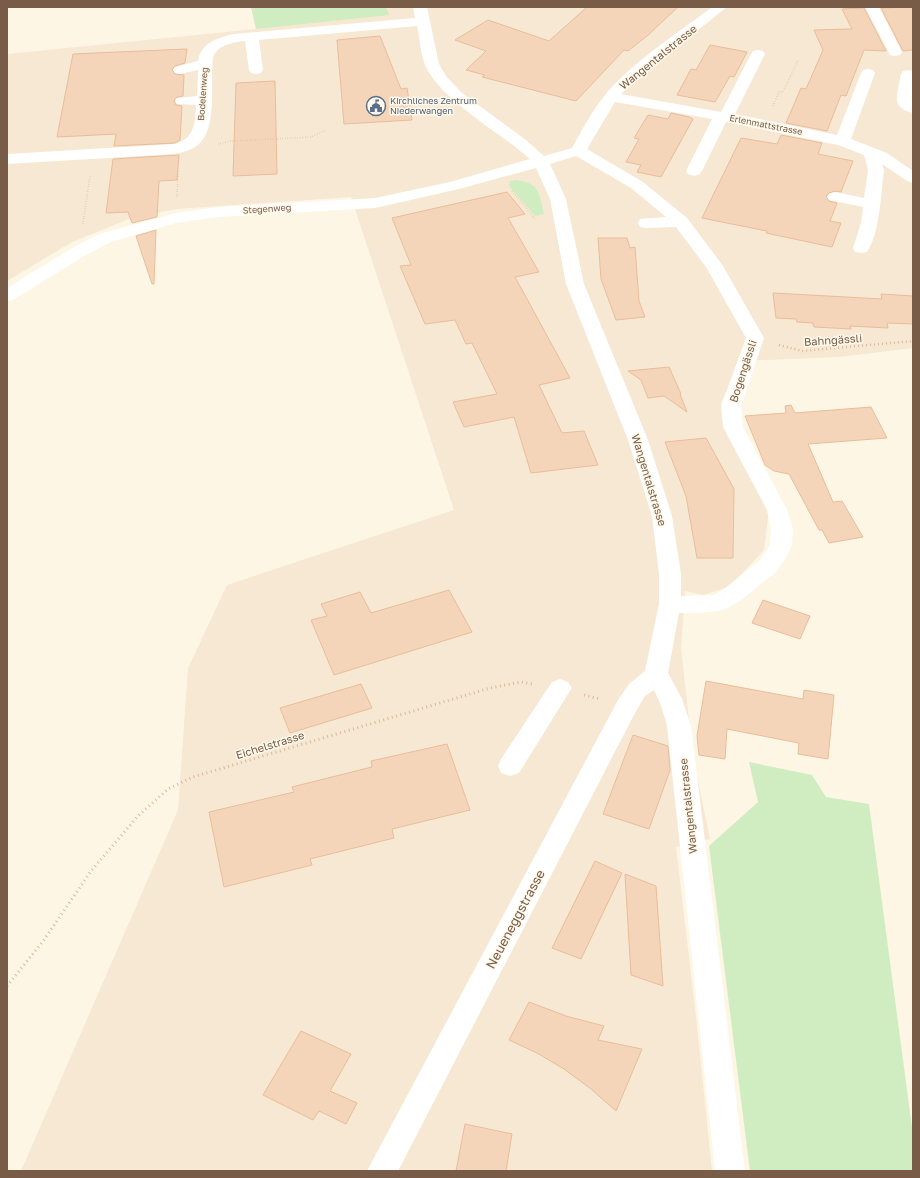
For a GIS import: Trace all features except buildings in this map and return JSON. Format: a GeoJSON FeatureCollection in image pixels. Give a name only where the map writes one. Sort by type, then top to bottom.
{"type":"FeatureCollection","features":[{"type":"Feature","properties":{"kind":"street","name":"Wangentalstrasse"},"geometry":{"type":"LineString","coordinates":[[578,151],[611,96],[643,67],[720,7]]}},
{"type":"Feature","properties":{"kind":"street"},"geometry":{"type":"LineString","coordinates":[[872,7],[895,52]]}},
{"type":"Feature","properties":{"kind":"street"},"geometry":{"type":"LineString","coordinates":[[422,14],[432,64],[444,84],[461,99],[521,143],[540,160],[578,151]]}},
{"type":"Feature","properties":{"kind":"street","name":"Bodelenweg"},"geometry":{"type":"LineString","coordinates":[[193,142],[199,134],[205,64],[208,52],[217,44],[234,38],[422,14]]}},
{"type":"Feature","properties":{"kind":"street"},"geometry":{"type":"LineString","coordinates":[[251,36],[256,70]]}},
{"type":"Feature","properties":{"kind":"street"},"geometry":{"type":"LineString","coordinates":[[694,171],[758,54]]}},
{"type":"Feature","properties":{"kind":"street"},"geometry":{"type":"LineString","coordinates":[[180,70],[205,64]]}},
{"type":"Feature","properties":{"kind":"street"},"geometry":{"type":"LineString","coordinates":[[842,141],[868,73]]}},
{"type":"Feature","properties":{"kind":"street"},"geometry":{"type":"LineString","coordinates":[[908,74],[904,103],[905,106],[913,109]]}},
{"type":"Feature","properties":{"kind":"street","name":"Erlenmattstrasse"},"geometry":{"type":"LineString","coordinates":[[611,96],[842,141],[888,160],[913,178]]}},
{"type":"Feature","properties":{"kind":"street"},"geometry":{"type":"LineString","coordinates":[[182,101],[203,100]]}},
{"type":"Feature","properties":{"kind":"street"},"geometry":{"type":"LineString","coordinates":[[7,160],[60,160],[174,149],[193,142]]}},
{"type":"Feature","properties":{"kind":"street","name":"Bogengässli"},"geometry":{"type":"LineString","coordinates":[[578,151],[637,185],[681,222],[714,266],[755,338],[731,406],[733,427],[754,471],[777,510],[782,529],[780,545],[776,556],[768,566],[732,595],[718,603],[699,605],[670,604]]}},
{"type":"Feature","properties":{"kind":"street"},"geometry":{"type":"LineString","coordinates":[[861,248],[869,223],[876,170],[871,152]]}},
{"type":"Feature","properties":{"kind":"street"},"geometry":{"type":"LineString","coordinates":[[888,160],[909,158]]}},
{"type":"Feature","properties":{"kind":"street","name":"Wangentalstrasse"},"geometry":{"type":"LineString","coordinates":[[540,160],[558,199],[575,284],[638,440],[662,516],[670,574],[670,604],[656,674],[665,684],[674,706],[679,726],[730,1171]]}},
{"type":"Feature","properties":{"kind":"street","name":"Stegenweg"},"geometry":{"type":"LineString","coordinates":[[7,296],[78,252],[105,238],[176,218],[219,212],[375,203],[502,173],[540,160]]}},
{"type":"Feature","properties":{"kind":"street"},"geometry":{"type":"LineString","coordinates":[[835,197],[872,204]]}},
{"type":"Feature","properties":{"kind":"street"},"geometry":{"type":"LineString","coordinates":[[646,223],[681,222]]}},
{"type":"Feature","properties":{"kind":"street","name":"Neueneggstrasse"},"geometry":{"type":"LineString","coordinates":[[382,1171],[626,706],[637,690],[656,674]]}},
{"type":"Feature","properties":{"kind":"street"},"geometry":{"type":"LineString","coordinates":[[510,766],[560,688]]}},
{"type":"Feature","properties":{"kind":"path"},"geometry":{"type":"LineString","coordinates":[[764,125],[779,92],[783,92],[798,60]]}},
{"type":"Feature","properties":{"kind":"path"},"geometry":{"type":"LineString","coordinates":[[193,142],[202,144],[222,144],[231,141],[312,137],[326,130]]}},
{"type":"Feature","properties":{"kind":"path"},"geometry":{"type":"LineString","coordinates":[[502,173],[507,179],[507,186],[536,220]]}},
{"type":"Feature","properties":{"kind":"path"},"geometry":{"type":"LineString","coordinates":[[78,252],[90,176]]}},
{"type":"Feature","properties":{"kind":"path","name":"Bahngässli"},"geometry":{"type":"LineString","coordinates":[[755,338],[802,351],[913,341]]}},
{"type":"Feature","properties":{"kind":"path","name":"Eichelstrasse"},"geometry":{"type":"LineString","coordinates":[[7,986],[44,940],[91,871],[138,816],[168,789],[193,777],[490,688],[521,682],[560,688],[626,706]]}},
{"type":"Feature","properties":{"kind":"shaded area"},"geometry":{"type":"Polygon","coordinates":[[[251,7],[913,7],[913,348],[838,357],[741,361],[721,403],[735,450],[769,510],[764,550],[734,582],[725,588],[703,595],[685,591],[681,648],[693,756],[710,839],[676,847],[697,1025],[712,1171],[21,1171],[178,810],[188,668],[227,585],[454,510],[351,197],[177,209],[134,217],[72,242],[7,281],[7,54],[256,29],[251,7]]]}},
{"type":"Feature","properties":{"kind":"green space"},"geometry":{"type":"Polygon","coordinates":[[[251,7],[386,7],[389,15],[256,29],[251,7]]]}},
{"type":"Feature","properties":{"kind":"green space"},"geometry":{"type":"Polygon","coordinates":[[[510,181],[524,181],[537,190],[544,214],[535,216],[509,186],[510,181]]]}},
{"type":"Feature","properties":{"kind":"green space"},"geometry":{"type":"Polygon","coordinates":[[[749,762],[812,775],[826,797],[869,804],[913,1135],[913,1171],[750,1171],[709,846],[758,802],[749,762]]]}},
{"type":"Feature","properties":{"kind":"place","name":"Kirchliches Zentrum Niederwangen"},"geometry":{"type":"Point","coordinates":[376,106]}}]}
